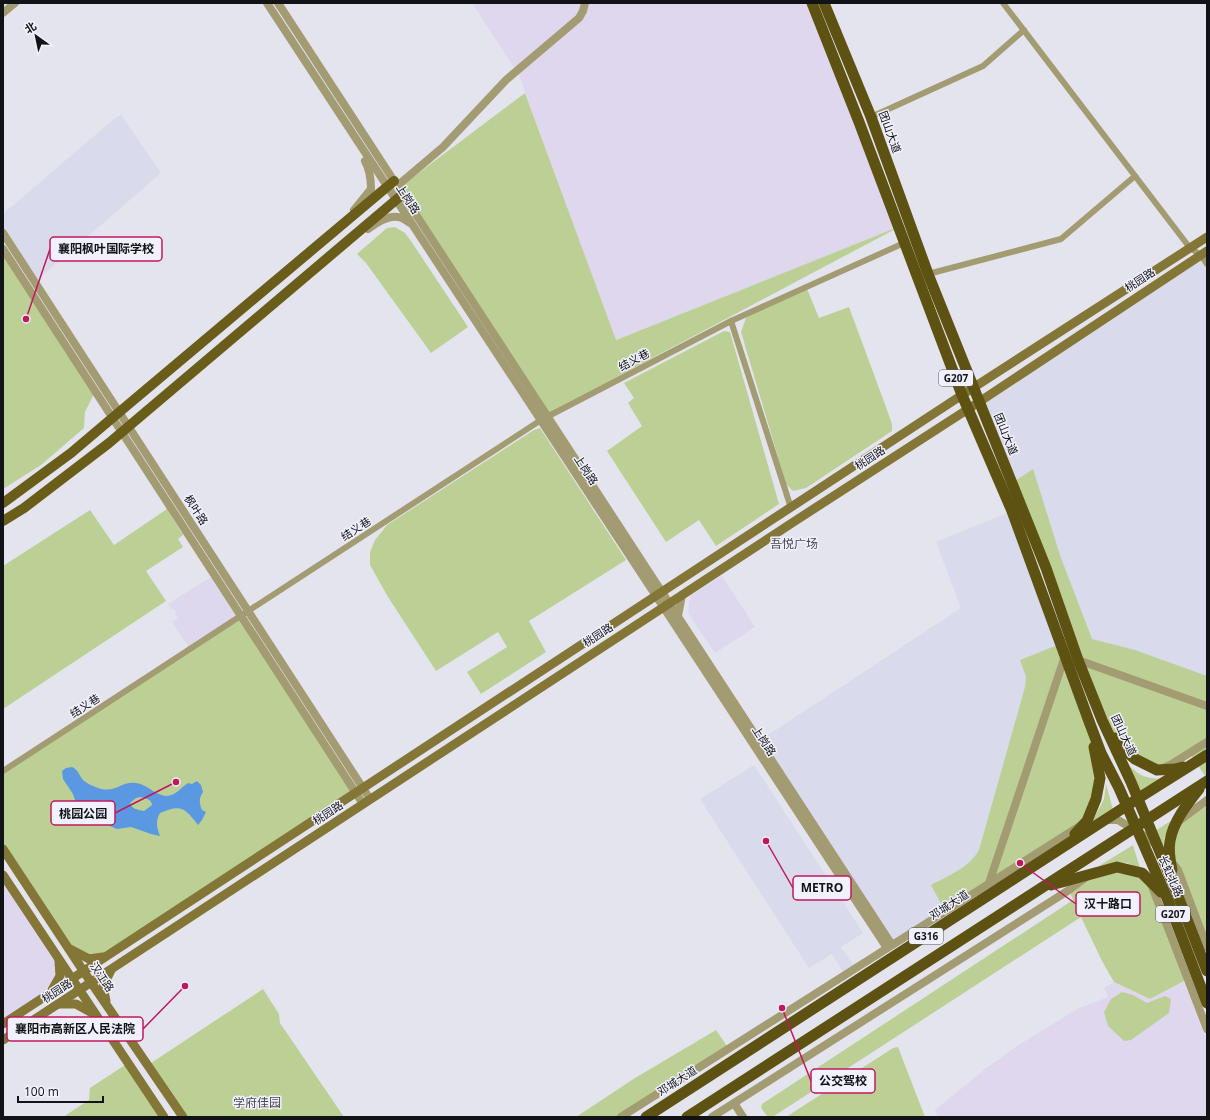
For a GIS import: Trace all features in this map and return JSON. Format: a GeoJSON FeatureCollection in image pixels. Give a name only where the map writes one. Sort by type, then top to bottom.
{"type":"FeatureCollection","features":[{"type":"Feature","properties":{"kind":"highway","name":"G207"},"geometry":{"type":"LineString","coordinates":[[812,3],[859,122],[962,395],[1012,511],[1101,753],[1136,826]]}},
{"type":"Feature","properties":{"kind":"highway","name":"团山大道"},"geometry":{"type":"LineString","coordinates":[[824,3],[871,117],[928,274],[1046,568],[1078,660],[1100,716],[1138,799],[1168,872]]}},
{"type":"Feature","properties":{"kind":"highway"},"geometry":{"type":"LineString","coordinates":[[1100,716],[1119,744],[1135,759],[1157,770],[1175,769],[1194,764]]}},
{"type":"Feature","properties":{"kind":"highway"},"geometry":{"type":"LineString","coordinates":[[1062,848],[1087,821],[1096,799],[1100,778],[1090,724]]}},
{"type":"Feature","properties":{"kind":"highway","name":"邓城大道"},"geometry":{"type":"LineString","coordinates":[[646,1117],[1207,755]]}},
{"type":"Feature","properties":{"kind":"highway"},"geometry":{"type":"LineString","coordinates":[[1176,891],[1169,857],[1170,841],[1185,806],[1206,782]]}},
{"type":"Feature","properties":{"kind":"highway","name":"G316"},"geometry":{"type":"LineString","coordinates":[[688,1117],[1206,782]]}},
{"type":"Feature","properties":{"kind":"highway","name":"长虹北路"},"geometry":{"type":"LineString","coordinates":[[1136,826],[1167,898],[1207,1003]]}},
{"type":"Feature","properties":{"kind":"highway"},"geometry":{"type":"LineString","coordinates":[[1039,889],[1117,867],[1142,873],[1167,898]]}},
{"type":"Feature","properties":{"kind":"highway","name":"长虹北路"},"geometry":{"type":"LineString","coordinates":[[1168,872],[1207,971]]}},
{"type":"Feature","properties":{"kind":"main road"},"geometry":{"type":"LineString","coordinates":[[3,503],[71,453],[333,232],[396,189]]}},
{"type":"Feature","properties":{"kind":"main road"},"geometry":{"type":"LineString","coordinates":[[3,521],[24,508],[126,429],[341,247],[396,189]]}},
{"type":"Feature","properties":{"kind":"main road","name":"桃园路"},"geometry":{"type":"LineString","coordinates":[[3,1024],[962,395],[1207,237]]}},
{"type":"Feature","properties":{"kind":"main road","name":"桃园路"},"geometry":{"type":"LineString","coordinates":[[3,1040],[666,605],[979,402],[1204,253]]}},
{"type":"Feature","properties":{"kind":"main road","name":"汉江路"},"geometry":{"type":"LineString","coordinates":[[3,849],[84,972],[183,1117]]}},
{"type":"Feature","properties":{"kind":"main road"},"geometry":{"type":"LineString","coordinates":[[3,875],[164,1117]]}},
{"type":"Feature","properties":{"kind":"main road"},"geometry":{"type":"LineString","coordinates":[[68,948],[89,959],[106,957]]}},
{"type":"Feature","properties":{"kind":"main road"},"geometry":{"type":"LineString","coordinates":[[50,993],[60,976],[58,958]]}},
{"type":"Feature","properties":{"kind":"main road"},"geometry":{"type":"LineString","coordinates":[[108,1006],[103,987],[111,970]]}},
{"type":"Feature","properties":{"kind":"main road"},"geometry":{"type":"LineString","coordinates":[[58,1004],[76,1004],[95,1014]]}},
{"type":"Feature","properties":{"kind":"street"},"geometry":{"type":"LineString","coordinates":[[3,13],[15,3]]}},
{"type":"Feature","properties":{"kind":"street","name":"上岗路"},"geometry":{"type":"LineString","coordinates":[[267,3],[346,124],[396,189],[412,224],[544,418]]}},
{"type":"Feature","properties":{"kind":"street","name":"上岗路"},"geometry":{"type":"LineString","coordinates":[[278,3],[544,418],[889,947]]}},
{"type":"Feature","properties":{"kind":"street"},"geometry":{"type":"LineString","coordinates":[[396,189],[443,147],[506,80],[579,18],[583,11],[584,3]]}},
{"type":"Feature","properties":{"kind":"street"},"geometry":{"type":"LineString","coordinates":[[1002,3],[1190,248],[1204,253],[1207,264]]}},
{"type":"Feature","properties":{"kind":"street"},"geometry":{"type":"LineString","coordinates":[[871,117],[983,66],[1024,30]]}},
{"type":"Feature","properties":{"kind":"street"},"geometry":{"type":"LineString","coordinates":[[333,232],[371,189],[369,167],[346,124]]}},
{"type":"Feature","properties":{"kind":"street"},"geometry":{"type":"LineString","coordinates":[[928,274],[1061,238],[1135,176]]}},
{"type":"Feature","properties":{"kind":"street"},"geometry":{"type":"LineString","coordinates":[[341,247],[376,223],[388,218],[399,217],[412,224]]}},
{"type":"Feature","properties":{"kind":"street","name":"枫叶路"},"geometry":{"type":"LineString","coordinates":[[3,233],[116,414]]}},
{"type":"Feature","properties":{"kind":"street","name":"结义巷"},"geometry":{"type":"LineString","coordinates":[[3,771],[544,418],[731,321],[904,243]]}},
{"type":"Feature","properties":{"kind":"street","name":"枫叶路"},"geometry":{"type":"LineString","coordinates":[[3,249],[248,611],[366,802]]}},
{"type":"Feature","properties":{"kind":"street"},"geometry":{"type":"LineString","coordinates":[[731,321],[790,508]]}},
{"type":"Feature","properties":{"kind":"street","name":"枫叶路"},"geometry":{"type":"LineString","coordinates":[[126,429],[241,616],[360,791]]}},
{"type":"Feature","properties":{"kind":"street"},"geometry":{"type":"LineString","coordinates":[[644,604],[651,583],[674,585]]}},
{"type":"Feature","properties":{"kind":"street"},"geometry":{"type":"LineString","coordinates":[[651,615],[675,618],[682,595]]}},
{"type":"Feature","properties":{"kind":"street"},"geometry":{"type":"LineString","coordinates":[[989,883],[1065,656]]}},
{"type":"Feature","properties":{"kind":"street"},"geometry":{"type":"LineString","coordinates":[[1078,660],[1207,706]]}},
{"type":"Feature","properties":{"kind":"street"},"geometry":{"type":"LineString","coordinates":[[1157,770],[1172,764],[1207,742]]}},
{"type":"Feature","properties":{"kind":"street"},"geometry":{"type":"LineString","coordinates":[[1176,824],[1207,800]]}},
{"type":"Feature","properties":{"kind":"street"},"geometry":{"type":"LineString","coordinates":[[621,1117],[1087,821],[1118,820],[1148,838],[1169,857],[1178,870],[1207,947]]}},
{"type":"Feature","properties":{"kind":"street"},"geometry":{"type":"LineString","coordinates":[[712,1117],[1063,894],[1090,874]]}},
{"type":"Feature","properties":{"kind":"street"},"geometry":{"type":"LineString","coordinates":[[1149,880],[1207,1029]]}},
{"type":"Feature","properties":{"kind":"street"},"geometry":{"type":"LineString","coordinates":[[734,1103],[743,1117]]}},
{"type":"Feature","properties":{"kind":"shaded area"},"geometry":{"type":"Polygon","coordinates":[[[472,3],[814,3],[903,225],[615,340],[519,75],[472,3]]]}},
{"type":"Feature","properties":{"kind":"shaded area"},"geometry":{"type":"Polygon","coordinates":[[[121,115],[161,173],[35,282],[3,233],[3,214],[114,119],[121,115]]]}},
{"type":"Feature","properties":{"kind":"shaded area"},"geometry":{"type":"Polygon","coordinates":[[[1201,255],[1207,264],[1207,706],[1078,660],[979,402],[1201,255]]]}},
{"type":"Feature","properties":{"kind":"shaded area"},"geometry":{"type":"Polygon","coordinates":[[[1012,511],[1065,656],[989,883],[892,945],[759,741],[961,608],[936,542],[1012,511]]]}},
{"type":"Feature","properties":{"kind":"shaded area"},"geometry":{"type":"Polygon","coordinates":[[[214,575],[241,616],[190,649],[172,622],[178,618],[174,609],[172,610],[168,604],[214,575]]]}},
{"type":"Feature","properties":{"kind":"shaded area"},"geometry":{"type":"Polygon","coordinates":[[[722,576],[755,627],[715,653],[688,613],[691,595],[722,576]]]}},
{"type":"Feature","properties":{"kind":"shaded area"},"geometry":{"type":"Polygon","coordinates":[[[754,765],[863,933],[841,947],[855,968],[845,975],[832,954],[809,968],[700,799],[754,765]]]}},
{"type":"Feature","properties":{"kind":"shaded area"},"geometry":{"type":"Polygon","coordinates":[[[3,875],[58,958],[64,981],[3,1021],[3,875]]]}},
{"type":"Feature","properties":{"kind":"shaded area"},"geometry":{"type":"Polygon","coordinates":[[[1114,982],[1150,999],[1184,982],[1207,1041],[1207,1117],[938,1117],[935,1110],[984,1070],[1017,1046],[1077,1009],[1108,997],[1104,988],[1114,982]]]}},
{"type":"Feature","properties":{"kind":"green space"},"geometry":{"type":"Polygon","coordinates":[[[525,93],[616,340],[903,225],[543,416],[396,190],[525,93]]]}},
{"type":"Feature","properties":{"kind":"green space"},"geometry":{"type":"Polygon","coordinates":[[[395,227],[405,233],[411,241],[468,327],[431,353],[366,263],[357,254],[387,228],[395,227]]]}},
{"type":"Feature","properties":{"kind":"green space"},"geometry":{"type":"Polygon","coordinates":[[[3,249],[94,390],[93,396],[85,412],[84,428],[41,465],[3,489],[3,249]]]}},
{"type":"Feature","properties":{"kind":"green space"},"geometry":{"type":"Polygon","coordinates":[[[805,284],[819,318],[849,307],[892,424],[892,431],[806,488],[793,491],[786,484],[741,332],[746,318],[805,284]]]}},
{"type":"Feature","properties":{"kind":"green space"},"geometry":{"type":"Polygon","coordinates":[[[724,331],[730,332],[779,504],[716,546],[699,520],[666,542],[607,451],[642,426],[628,403],[634,398],[624,383],[724,331]]]}},
{"type":"Feature","properties":{"kind":"green space"},"geometry":{"type":"Polygon","coordinates":[[[540,428],[626,560],[529,621],[546,652],[481,694],[467,672],[507,647],[498,632],[436,671],[388,597],[370,565],[370,552],[375,540],[387,525],[534,430],[540,428]]]}},
{"type":"Feature","properties":{"kind":"green space"},"geometry":{"type":"Polygon","coordinates":[[[1033,469],[1061,558],[1092,639],[1135,650],[1207,676],[1207,779],[1190,753],[1157,770],[1135,759],[1102,720],[1012,483],[1033,469]]]}},
{"type":"Feature","properties":{"kind":"green space"},"geometry":{"type":"Polygon","coordinates":[[[167,509],[183,535],[178,539],[183,547],[146,571],[166,601],[3,709],[3,566],[90,510],[114,545],[167,509]]]}},
{"type":"Feature","properties":{"kind":"green space"},"geometry":{"type":"Polygon","coordinates":[[[241,616],[356,793],[106,957],[89,959],[69,948],[3,849],[3,771],[241,616]]]}},
{"type":"Feature","properties":{"kind":"green space"},"geometry":{"type":"Polygon","coordinates":[[[1060,644],[1090,724],[1100,778],[1087,821],[945,911],[931,885],[964,866],[979,850],[1025,687],[1026,677],[1020,660],[1060,644]]]}},
{"type":"Feature","properties":{"kind":"green space"},"geometry":{"type":"Polygon","coordinates":[[[1128,765],[1137,773],[1153,778],[1165,779],[1139,794],[1128,765]]]}},
{"type":"Feature","properties":{"kind":"green space"},"geometry":{"type":"Polygon","coordinates":[[[1106,784],[1113,810],[1090,826],[1104,799],[1106,784]]]}},
{"type":"Feature","properties":{"kind":"green space"},"geometry":{"type":"Polygon","coordinates":[[[1207,800],[1207,947],[1178,870],[1170,841],[1176,824],[1207,800]]]}},
{"type":"Feature","properties":{"kind":"green space"},"geometry":{"type":"Polygon","coordinates":[[[1172,820],[1164,839],[1163,853],[1155,831],[1172,820]]]}},
{"type":"Feature","properties":{"kind":"green space"},"geometry":{"type":"Polygon","coordinates":[[[1133,845],[1140,868],[1127,863],[1118,862],[1099,866],[1133,845]]]}},
{"type":"Feature","properties":{"kind":"green space"},"geometry":{"type":"Polygon","coordinates":[[[1117,867],[1142,873],[1188,979],[1150,999],[1114,982],[1081,917],[774,1116],[767,1116],[761,1108],[762,1104],[1073,900],[1069,890],[1090,874],[1117,867]]]}},
{"type":"Feature","properties":{"kind":"green space"},"geometry":{"type":"Polygon","coordinates":[[[263,989],[279,1014],[280,1023],[344,1117],[183,1117],[148,1065],[263,989]]]}},
{"type":"Feature","properties":{"kind":"green space"},"geometry":{"type":"Polygon","coordinates":[[[1122,992],[1133,995],[1147,1003],[1165,996],[1171,999],[1169,1013],[1131,1040],[1124,1041],[1108,1026],[1104,1012],[1111,999],[1122,992]]]}},
{"type":"Feature","properties":{"kind":"green space"},"geometry":{"type":"Polygon","coordinates":[[[716,1030],[729,1049],[621,1117],[576,1117],[635,1078],[716,1030]]]}},
{"type":"Feature","properties":{"kind":"green space"},"geometry":{"type":"Polygon","coordinates":[[[898,1047],[925,1117],[786,1117],[893,1048],[898,1047]]]}},
{"type":"Feature","properties":{"kind":"green space"},"geometry":{"type":"Polygon","coordinates":[[[128,1063],[164,1117],[63,1117],[89,1100],[90,1088],[128,1063]]]}},
{"type":"Feature","properties":{"kind":"water"},"geometry":{"type":"Polygon","coordinates":[[[66,768],[74,768],[78,771],[84,781],[98,788],[114,789],[126,784],[136,783],[144,785],[159,794],[167,796],[176,793],[188,783],[192,784],[197,781],[201,785],[203,792],[200,798],[201,807],[202,810],[206,812],[198,825],[186,811],[182,809],[178,808],[167,810],[160,813],[157,819],[157,824],[160,836],[131,827],[117,829],[89,817],[80,809],[73,794],[63,779],[62,771],[66,768]],[[141,797],[136,798],[130,803],[137,810],[144,811],[152,805],[152,803],[141,797]],[[103,800],[95,805],[105,812],[113,809],[115,806],[113,803],[103,800]]]}},
{"type":"Feature","properties":{"kind":"place","name":"襄阳枫叶国际学校"},"geometry":{"type":"Point","coordinates":[26,319]}},
{"type":"Feature","properties":{"kind":"place","name":"桃园公园"},"geometry":{"type":"Point","coordinates":[176,782]}},
{"type":"Feature","properties":{"kind":"place","name":"METRO"},"geometry":{"type":"Point","coordinates":[766,841]}},
{"type":"Feature","properties":{"kind":"place","name":"汉十路口"},"geometry":{"type":"Point","coordinates":[1020,863]}},
{"type":"Feature","properties":{"kind":"place","name":"襄阳市高新区人民法院"},"geometry":{"type":"Point","coordinates":[185,986]}},
{"type":"Feature","properties":{"kind":"place","name":"公交驾校"},"geometry":{"type":"Point","coordinates":[782,1008]}},
{"type":"Feature","properties":{"kind":"district","name":"吾悦广场"},"geometry":{"type":"Point","coordinates":[794,544]}},
{"type":"Feature","properties":{"kind":"district","name":"学府佳园"},"geometry":{"type":"Point","coordinates":[257,1103]}}]}
